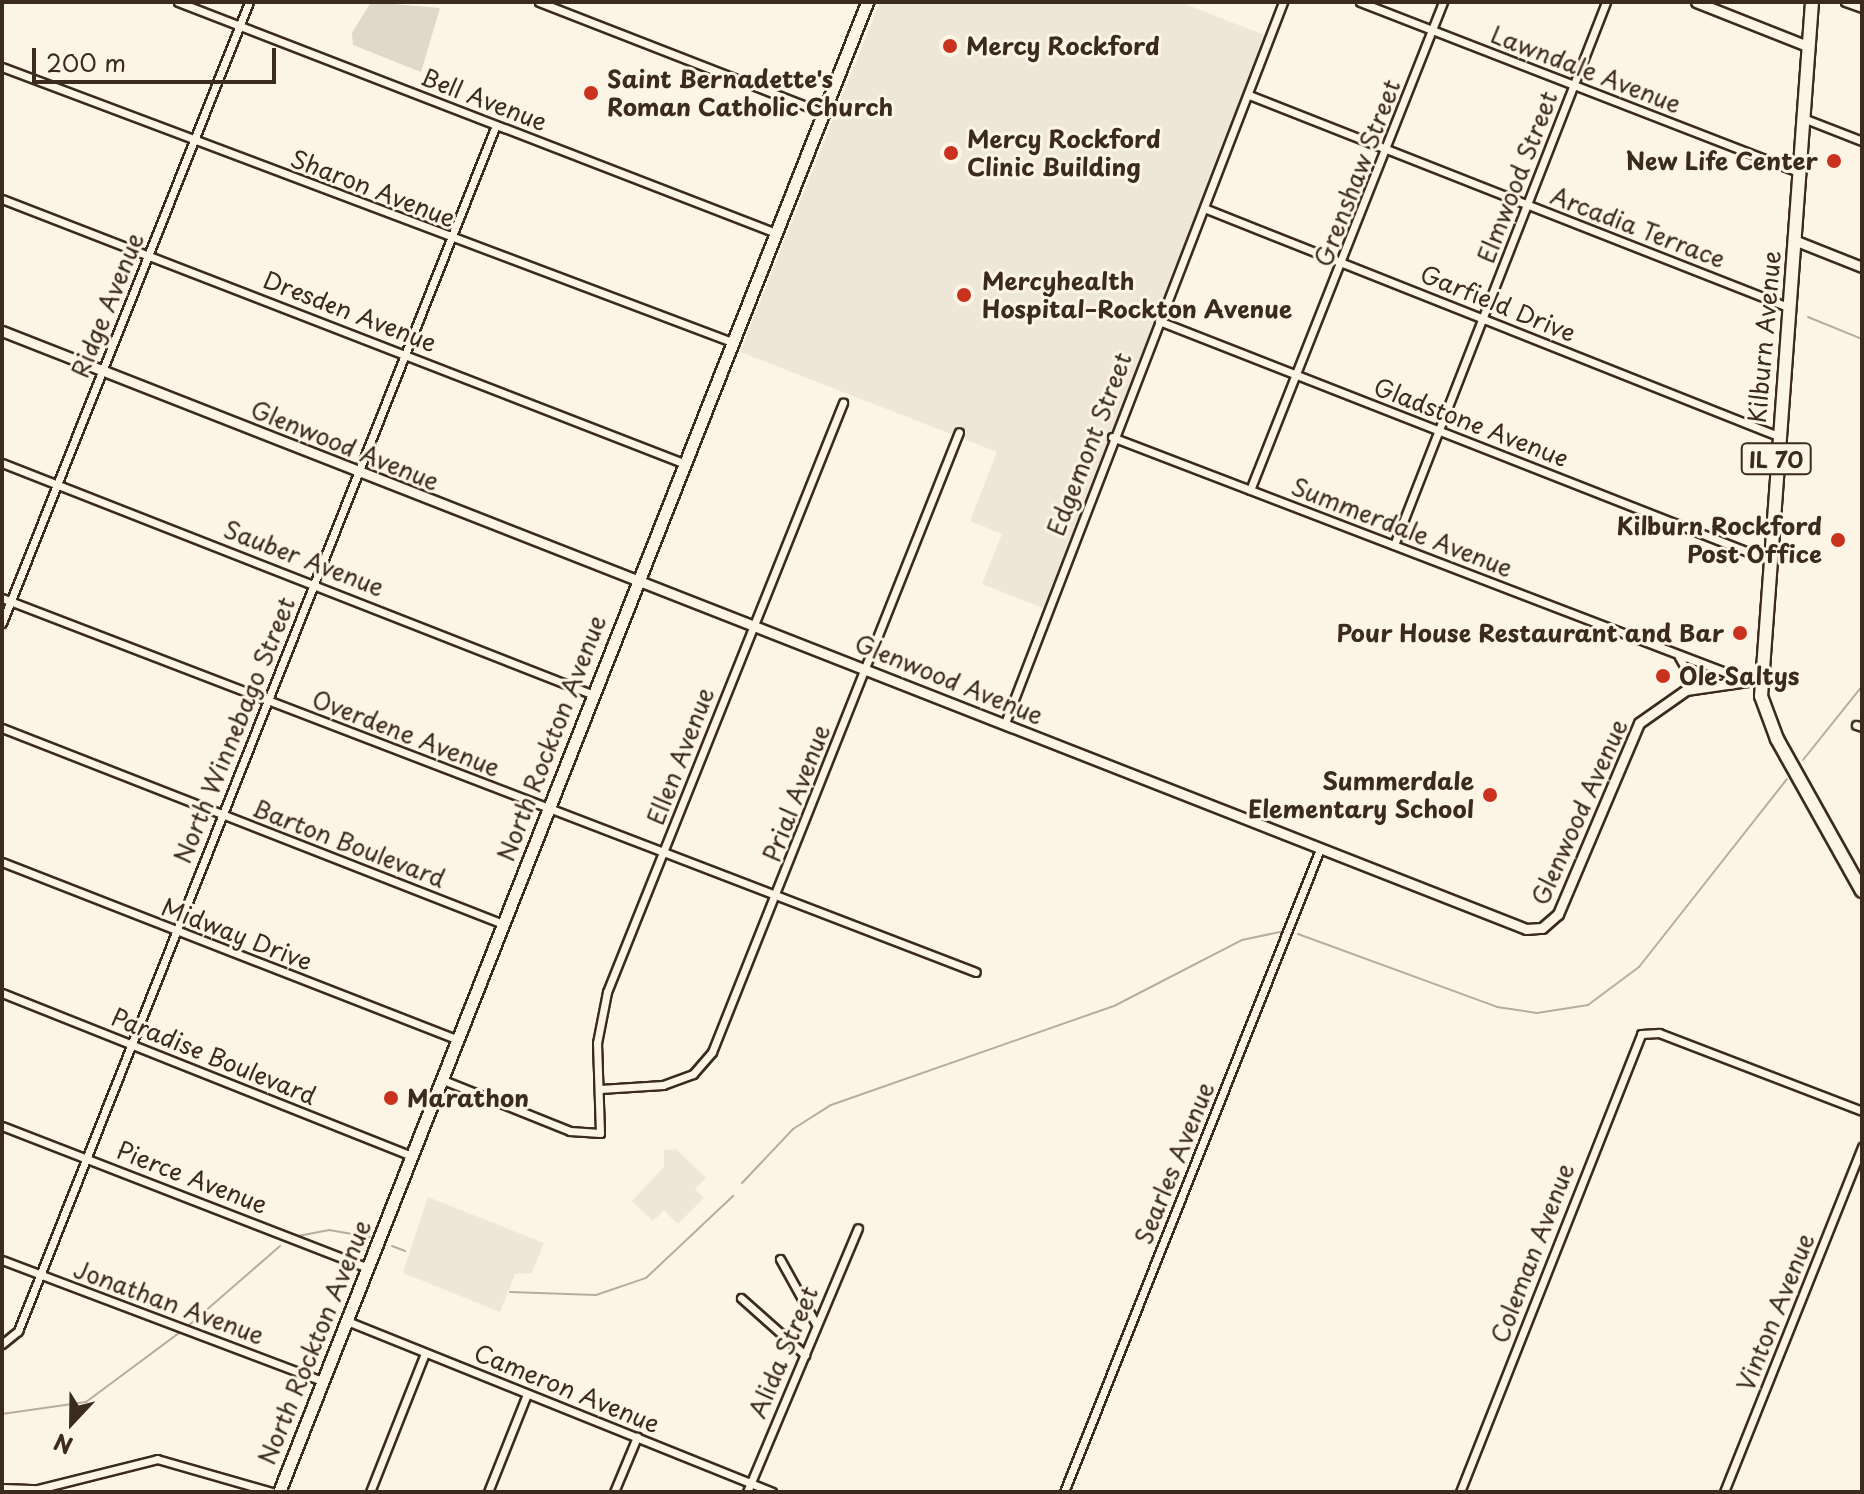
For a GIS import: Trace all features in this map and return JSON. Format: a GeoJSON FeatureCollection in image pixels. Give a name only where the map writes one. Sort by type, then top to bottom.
{"type":"FeatureCollection","features":[{"type":"Feature","properties":{"kind":"main road","name":"North Rockton Avenue"},"geometry":{"type":"LineString","coordinates":[[279,1492],[866,2]]}},
{"type":"Feature","properties":{"kind":"main road","name":"Kilburn Avenue"},"geometry":{"type":"LineString","coordinates":[[1812,2],[1761,679],[1770,726],[1858,875],[1862,891]]}},
{"type":"Feature","properties":{"kind":"street","name":"Bell Avenue"},"geometry":{"type":"LineString","coordinates":[[178,2],[776,233]]}},
{"type":"Feature","properties":{"kind":"street","name":"Ridge Avenue"},"geometry":{"type":"LineString","coordinates":[[2,623],[6,600],[57,485],[249,2]]}},
{"type":"Feature","properties":{"kind":"street"},"geometry":{"type":"LineString","coordinates":[[542,2],[823,113]]}},
{"type":"Feature","properties":{"kind":"street","name":"Edgemont Street"},"geometry":{"type":"LineString","coordinates":[[1005,723],[1112,437],[1283,2]]}},
{"type":"Feature","properties":{"kind":"street","name":"Lawndale Avenue"},"geometry":{"type":"LineString","coordinates":[[1360,2],[1799,172]]}},
{"type":"Feature","properties":{"kind":"street","name":"Grenshaw Street"},"geometry":{"type":"LineString","coordinates":[[1250,490],[1344,264],[1443,2]]}},
{"type":"Feature","properties":{"kind":"street","name":"Elmwood Street"},"geometry":{"type":"LineString","coordinates":[[1394,545],[1606,2]]}},
{"type":"Feature","properties":{"kind":"street"},"geometry":{"type":"LineString","coordinates":[[1696,2],[1807,46]]}},
{"type":"Feature","properties":{"kind":"street"},"geometry":{"type":"LineString","coordinates":[[1845,2],[1862,8]]}},
{"type":"Feature","properties":{"kind":"street","name":"Sharon Avenue"},"geometry":{"type":"LineString","coordinates":[[2,67],[450,239],[732,342]]}},
{"type":"Feature","properties":{"kind":"street","name":"Arcadia Terrace"},"geometry":{"type":"LineString","coordinates":[[1249,95],[1788,307]]}},
{"type":"Feature","properties":{"kind":"street"},"geometry":{"type":"LineString","coordinates":[[1803,118],[1862,141]]}},
{"type":"Feature","properties":{"kind":"street","name":"North Winnebago Street"},"geometry":{"type":"LineString","coordinates":[[2,1344],[18,1331],[355,473],[496,125]]}},
{"type":"Feature","properties":{"kind":"street","name":"Dresden Avenue"},"geometry":{"type":"LineString","coordinates":[[2,199],[683,463]]}},
{"type":"Feature","properties":{"kind":"street","name":"Garfield Drive"},"geometry":{"type":"LineString","coordinates":[[1204,208],[1778,436]]}},
{"type":"Feature","properties":{"kind":"street"},"geometry":{"type":"LineString","coordinates":[[1794,240],[1862,267]]}},
{"type":"Feature","properties":{"kind":"street","name":"Gladstone Avenue"},"geometry":{"type":"LineString","coordinates":[[1159,321],[1769,560]]}},
{"type":"Feature","properties":{"kind":"street","name":"Glenwood Avenue"},"geometry":{"type":"LineString","coordinates":[[2,331],[103,369],[355,473],[638,577],[1516,926],[1542,928],[1558,914],[1631,734],[1663,702],[1696,686],[1738,677],[1761,679]]}},
{"type":"Feature","properties":{"kind":"street","name":"Ellen Avenue"},"geometry":{"type":"LineString","coordinates":[[443,1080],[588,1137],[600,1133],[597,1043],[607,992],[843,403]]}},
{"type":"Feature","properties":{"kind":"street","name":"Prial Avenue"},"geometry":{"type":"LineString","coordinates":[[600,1089],[663,1085],[693,1074],[712,1052],[777,897],[959,432]]}},
{"type":"Feature","properties":{"kind":"street","name":"Summerdale Avenue"},"geometry":{"type":"LineString","coordinates":[[1112,437],[1738,677]]}},
{"type":"Feature","properties":{"kind":"street","name":"Sauber Avenue"},"geometry":{"type":"LineString","coordinates":[[2,463],[591,694]]}},
{"type":"Feature","properties":{"kind":"street","name":"Overdene Avenue"},"geometry":{"type":"LineString","coordinates":[[6,600],[976,972]]}},
{"type":"Feature","properties":{"kind":"street"},"geometry":{"type":"LineString","coordinates":[[1678,655],[1696,686]]}},
{"type":"Feature","properties":{"kind":"street","name":"Barton Boulevard"},"geometry":{"type":"LineString","coordinates":[[2,728],[503,924]]}},
{"type":"Feature","properties":{"kind":"street","name":"Searles Avenue"},"geometry":{"type":"LineString","coordinates":[[1064,1492],[1320,849]]}},
{"type":"Feature","properties":{"kind":"street","name":"Midway Drive"},"geometry":{"type":"LineString","coordinates":[[2,862],[459,1040]]}},
{"type":"Feature","properties":{"kind":"street","name":"Paradise Boulevard"},"geometry":{"type":"LineString","coordinates":[[2,993],[412,1156]]}},
{"type":"Feature","properties":{"kind":"street","name":"Coleman Avenue"},"geometry":{"type":"LineString","coordinates":[[1460,1492],[1645,1031],[1862,1111]]}},
{"type":"Feature","properties":{"kind":"street","name":"Pierce Avenue"},"geometry":{"type":"LineString","coordinates":[[2,1126],[368,1268]]}},
{"type":"Feature","properties":{"kind":"street","name":"Vinton Avenue"},"geometry":{"type":"LineString","coordinates":[[1724,1492],[1862,1147]]}},
{"type":"Feature","properties":{"kind":"street","name":"Alida Street"},"geometry":{"type":"LineString","coordinates":[[748,1488],[858,1228]]}},
{"type":"Feature","properties":{"kind":"street"},"geometry":{"type":"LineString","coordinates":[[780,1259],[816,1324]]}},
{"type":"Feature","properties":{"kind":"street","name":"Jonathan Avenue"},"geometry":{"type":"LineString","coordinates":[[2,1260],[323,1381]]}},
{"type":"Feature","properties":{"kind":"street"},"geometry":{"type":"LineString","coordinates":[[741,1298],[805,1355]]}},
{"type":"Feature","properties":{"kind":"street","name":"Cameron Avenue"},"geometry":{"type":"LineString","coordinates":[[347,1321],[637,1437],[748,1488],[772,1492]]}},
{"type":"Feature","properties":{"kind":"street"},"geometry":{"type":"LineString","coordinates":[[370,1492],[425,1353]]}},
{"type":"Feature","properties":{"kind":"street"},"geometry":{"type":"LineString","coordinates":[[488,1492],[527,1394]]}},
{"type":"Feature","properties":{"kind":"street"},"geometry":{"type":"LineString","coordinates":[[614,1492],[637,1437]]}},
{"type":"Feature","properties":{"kind":"street"},"geometry":{"type":"LineString","coordinates":[[2,1488],[38,1491],[157,1459],[272,1492]]}},
{"type":"Feature","properties":{"kind":"shaded area"},"geometry":{"type":"Polygon","coordinates":[[[371,2],[440,8],[421,72],[353,45],[352,33],[371,2]]]}},
{"type":"Feature","properties":{"kind":"shaded area","name":"Mercyhealth Hospital–Rockton Avenue"},"geometry":{"type":"Polygon","coordinates":[[[880,2],[1180,2],[1267,36],[1043,608],[982,584],[1002,534],[970,521],[997,452],[740,352],[880,2]]]}},
{"type":"Feature","properties":{"kind":"shaded area"},"geometry":{"type":"Polygon","coordinates":[[[676,1149],[706,1178],[695,1189],[704,1198],[678,1224],[664,1210],[653,1221],[632,1201],[664,1167],[664,1150],[676,1149]]]}},
{"type":"Feature","properties":{"kind":"shaded area"},"geometry":{"type":"Polygon","coordinates":[[[428,1197],[544,1243],[532,1273],[515,1274],[500,1312],[403,1273],[428,1197]]]}},
{"type":"Feature","properties":{"kind":"waterway"},"geometry":{"type":"LineString","coordinates":[[1808,317],[1862,339]]}},
{"type":"Feature","properties":{"kind":"waterway"},"geometry":{"type":"LineString","coordinates":[[1803,760],[1862,686]]}},
{"type":"Feature","properties":{"kind":"waterway"},"geometry":{"type":"LineString","coordinates":[[1298,934],[1497,1007],[1537,1013],[1588,1005],[1639,967],[1787,779]]}},
{"type":"Feature","properties":{"kind":"waterway"},"geometry":{"type":"LineString","coordinates":[[742,1183],[793,1129],[831,1105],[1116,1005],[1242,940],[1281,932]]}},
{"type":"Feature","properties":{"kind":"waterway"},"geometry":{"type":"LineString","coordinates":[[510,1292],[596,1295],[646,1278],[733,1196]]}},
{"type":"Feature","properties":{"kind":"waterway"},"geometry":{"type":"LineString","coordinates":[[298,1236],[329,1230],[369,1237]]}},
{"type":"Feature","properties":{"kind":"waterway"},"geometry":{"type":"LineString","coordinates":[[188,1326],[280,1246]]}},
{"type":"Feature","properties":{"kind":"waterway"},"geometry":{"type":"LineString","coordinates":[[392,1246],[405,1251]]}},
{"type":"Feature","properties":{"kind":"waterway"},"geometry":{"type":"LineString","coordinates":[[2,1414],[86,1402],[183,1330]]}},
{"type":"Feature","properties":{"kind":"place","name":"Mercy Rockford"},"geometry":{"type":"Point","coordinates":[950,46]}},
{"type":"Feature","properties":{"kind":"place","name":"Saint Bernadette's Roman Catholic Church"},"geometry":{"type":"Point","coordinates":[591,93]}},
{"type":"Feature","properties":{"kind":"place","name":"Mercy Rockford Clinic Building"},"geometry":{"type":"Point","coordinates":[951,153]}},
{"type":"Feature","properties":{"kind":"place","name":"New Life Center"},"geometry":{"type":"Point","coordinates":[1834,161]}},
{"type":"Feature","properties":{"kind":"place","name":"Mercyhealth Hospital–Rockton Avenue"},"geometry":{"type":"Point","coordinates":[964,295]}},
{"type":"Feature","properties":{"kind":"place","name":"Kilburn Rockford Post Office"},"geometry":{"type":"Point","coordinates":[1838,540]}},
{"type":"Feature","properties":{"kind":"place","name":"Pour House Restaurant and Bar"},"geometry":{"type":"Point","coordinates":[1740,633]}},
{"type":"Feature","properties":{"kind":"place","name":"Ole Saltys"},"geometry":{"type":"Point","coordinates":[1663,676]}},
{"type":"Feature","properties":{"kind":"place","name":"Summerdale Elementary School"},"geometry":{"type":"Point","coordinates":[1490,795]}},
{"type":"Feature","properties":{"kind":"place","name":"Marathon"},"geometry":{"type":"Point","coordinates":[391,1098]}}]}
